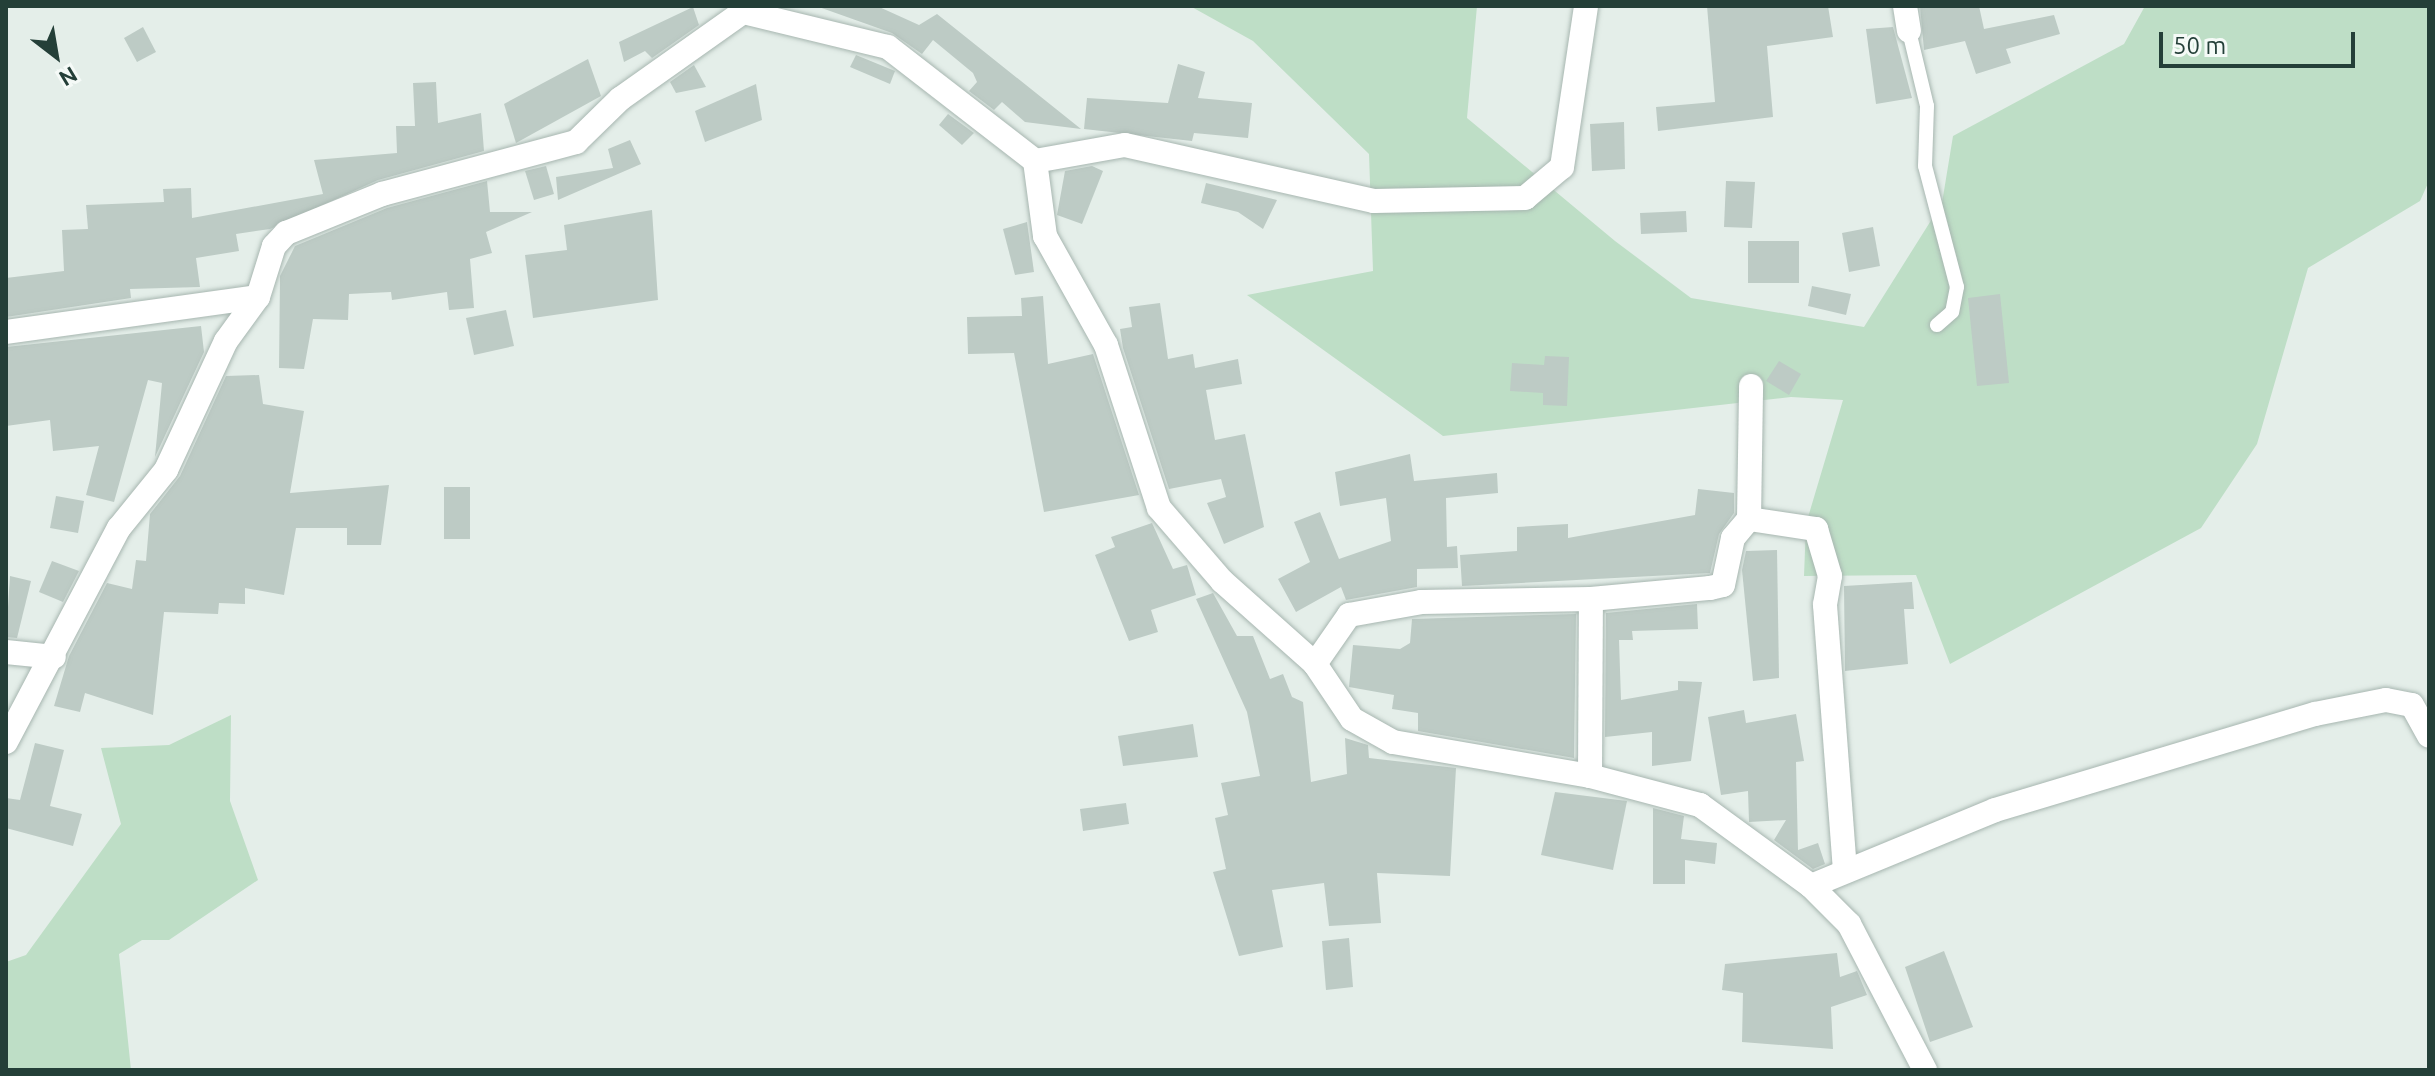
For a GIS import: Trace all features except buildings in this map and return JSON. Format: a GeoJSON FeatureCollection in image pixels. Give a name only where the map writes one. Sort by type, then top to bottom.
{"type":"FeatureCollection","features":[{"type":"Feature","properties":{"kind":"street"},"geometry":{"type":"LineString","coordinates":[[1035,161],[1125,145],[1374,201],[1525,198],[1562,167],[1586,6]]}},
{"type":"Feature","properties":{"kind":"street"},"geometry":{"type":"LineString","coordinates":[[1905,6],[1909,31]]}},
{"type":"Feature","properties":{"kind":"street"},"geometry":{"type":"LineString","coordinates":[[6,742],[54,657],[119,528],[166,470],[226,341],[258,297],[274,246],[286,233],[382,194],[576,142],[620,99],[743,12],[888,47],[1035,161],[1045,236],[1106,345],[1159,508],[1232,591],[1315,664],[1352,719],[1393,742],[1590,776],[1700,805],[1811,886],[1849,924],[1925,1070]]}},
{"type":"Feature","properties":{"kind":"street"},"geometry":{"type":"LineString","coordinates":[[6,332],[258,297]]}},
{"type":"Feature","properties":{"kind":"street"},"geometry":{"type":"LineString","coordinates":[[1315,664],[1349,615],[1421,602],[1591,599],[1723,585],[1733,538],[1749,519],[1751,386]]}},
{"type":"Feature","properties":{"kind":"street"},"geometry":{"type":"LineString","coordinates":[[1749,519],[1816,529],[1825,544],[1845,868]]}},
{"type":"Feature","properties":{"kind":"street"},"geometry":{"type":"LineString","coordinates":[[1590,776],[1591,599]]}},
{"type":"Feature","properties":{"kind":"street"},"geometry":{"type":"LineString","coordinates":[[6,652],[54,657]]}},
{"type":"Feature","properties":{"kind":"street"},"geometry":{"type":"LineString","coordinates":[[1811,886],[1845,868],[1995,810],[2315,714],[2386,700],[2412,705],[2429,736]]}},
{"type":"Feature","properties":{"kind":"lane"},"geometry":{"type":"LineString","coordinates":[[1909,31],[1927,106],[1925,166],[1957,287],[1952,312],[1937,325]]}},
{"type":"Feature","properties":{"kind":"green space"},"geometry":{"type":"Polygon","coordinates":[[[1190,6],[1477,6],[1467,118],[1615,241],[1691,298],[1864,327],[1942,203],[1953,136],[2124,44],[2145,6],[2429,6],[2429,181],[2420,201],[2308,268],[2257,444],[2201,528],[1950,664],[1916,575],[1804,576],[1806,524],[1843,400],[1791,397],[1443,436],[1247,295],[1373,271],[1369,154],[1253,41],[1190,6]]]}},
{"type":"Feature","properties":{"kind":"green space"},"geometry":{"type":"Polygon","coordinates":[[[231,715],[230,801],[258,880],[169,940],[142,940],[119,954],[131,1070],[6,1070],[6,962],[26,955],[121,824],[101,748],[169,745],[231,715]]]}}]}
